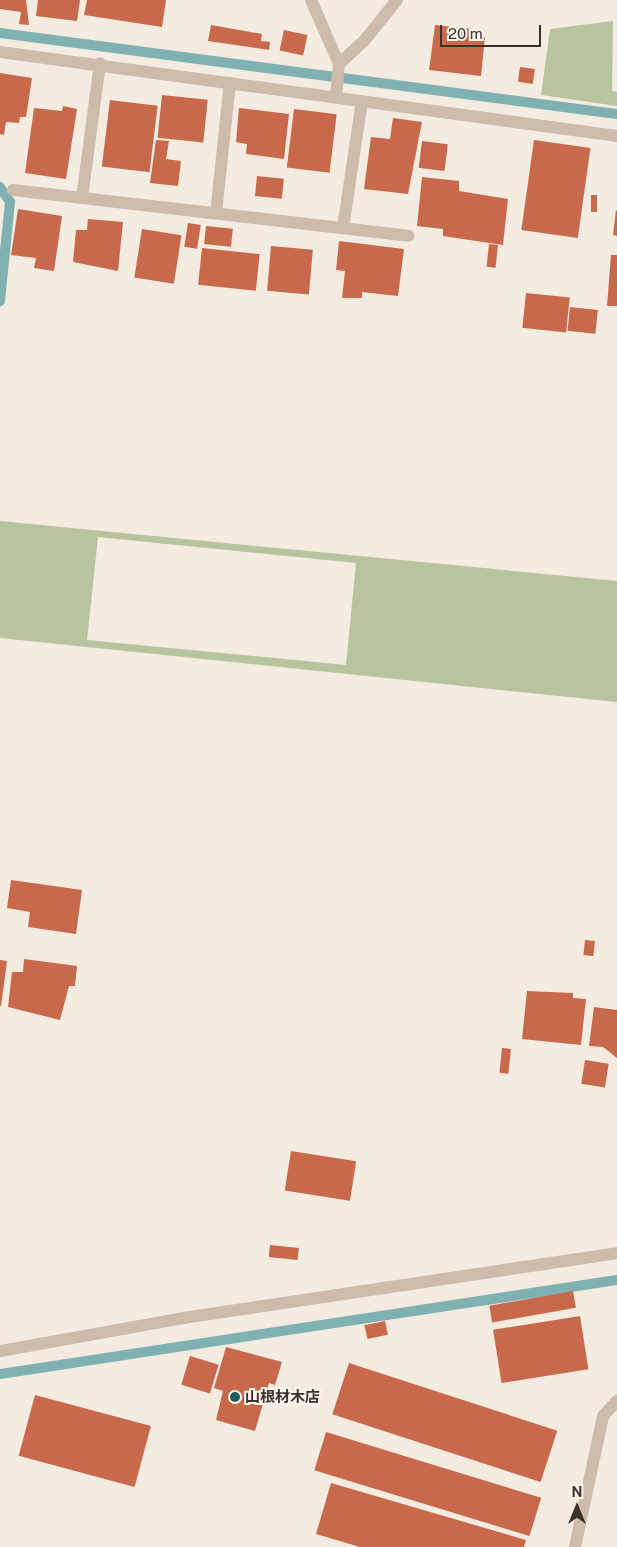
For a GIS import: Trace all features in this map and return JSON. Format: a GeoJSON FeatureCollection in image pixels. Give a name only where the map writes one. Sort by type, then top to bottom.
{"type":"FeatureCollection","features":[{"type":"Feature","properties":{"kind":"street"},"geometry":{"type":"LineString","coordinates":[[311,0],[338,72],[336,97]]}},
{"type":"Feature","properties":{"kind":"street"},"geometry":{"type":"LineString","coordinates":[[338,72],[397,0]]}},
{"type":"Feature","properties":{"kind":"street"},"geometry":{"type":"LineString","coordinates":[[0,52],[100,63],[230,83],[617,136]]}},
{"type":"Feature","properties":{"kind":"street"},"geometry":{"type":"LineString","coordinates":[[82,198],[100,63]]}},
{"type":"Feature","properties":{"kind":"street"},"geometry":{"type":"LineString","coordinates":[[216,213],[230,83]]}},
{"type":"Feature","properties":{"kind":"street"},"geometry":{"type":"LineString","coordinates":[[343,228],[362,101]]}},
{"type":"Feature","properties":{"kind":"street"},"geometry":{"type":"LineString","coordinates":[[13,190],[408,236]]}},
{"type":"Feature","properties":{"kind":"street"},"geometry":{"type":"LineString","coordinates":[[0,1351],[184,1318],[617,1253]]}},
{"type":"Feature","properties":{"kind":"street"},"geometry":{"type":"LineString","coordinates":[[575,1547],[603,1416],[617,1401]]}},
{"type":"Feature","properties":{"kind":"green space"},"geometry":{"type":"Polygon","coordinates":[[[613,21],[612,91],[617,92],[617,106],[541,95],[550,29],[613,21]]]}},
{"type":"Feature","properties":{"kind":"green space"},"geometry":{"type":"Polygon","coordinates":[[[0,521],[617,581],[617,702],[0,638],[0,521]],[[98,537],[87,640],[346,665],[356,563],[98,537]]]}},
{"type":"Feature","properties":{"kind":"building"},"geometry":{"type":"Polygon","coordinates":[[[0,0],[26,0],[29,25],[19,24],[21,12],[0,9],[0,0]]]}},
{"type":"Feature","properties":{"kind":"building"},"geometry":{"type":"Polygon","coordinates":[[[38,0],[80,0],[77,21],[36,16],[38,0]]]}},
{"type":"Feature","properties":{"kind":"building"},"geometry":{"type":"Polygon","coordinates":[[[87,0],[166,0],[162,27],[84,15],[87,0]]]}},
{"type":"Feature","properties":{"kind":"building"},"geometry":{"type":"Polygon","coordinates":[[[211,25],[262,34],[261,41],[270,42],[269,50],[208,41],[211,25]]]}},
{"type":"Feature","properties":{"kind":"building"},"geometry":{"type":"Polygon","coordinates":[[[435,25],[472,29],[471,36],[485,37],[481,76],[429,70],[435,25]]]}},
{"type":"Feature","properties":{"kind":"building"},"geometry":{"type":"Polygon","coordinates":[[[284,30],[307,35],[303,56],[280,51],[284,30]]]}},
{"type":"Feature","properties":{"kind":"building"},"geometry":{"type":"Polygon","coordinates":[[[520,67],[535,69],[533,84],[518,82],[520,67]]]}},
{"type":"Feature","properties":{"kind":"building"},"geometry":{"type":"Polygon","coordinates":[[[0,73],[32,78],[26,117],[20,117],[19,123],[6,122],[4,135],[0,134],[0,73]]]}},
{"type":"Feature","properties":{"kind":"building"},"geometry":{"type":"Polygon","coordinates":[[[162,95],[208,100],[203,143],[158,138],[162,95]]]}},
{"type":"Feature","properties":{"kind":"building"},"geometry":{"type":"Polygon","coordinates":[[[110,100],[158,106],[149,172],[102,167],[110,100]]]}},
{"type":"Feature","properties":{"kind":"building"},"geometry":{"type":"Polygon","coordinates":[[[63,106],[77,109],[66,179],[25,173],[34,108],[62,111],[63,106]]]}},
{"type":"Feature","properties":{"kind":"building"},"geometry":{"type":"Polygon","coordinates":[[[239,108],[289,114],[284,159],[246,154],[247,144],[236,142],[239,108]]]}},
{"type":"Feature","properties":{"kind":"building"},"geometry":{"type":"Polygon","coordinates":[[[294,109],[337,114],[329,173],[287,168],[294,109]]]}},
{"type":"Feature","properties":{"kind":"building"},"geometry":{"type":"Polygon","coordinates":[[[393,118],[422,122],[408,194],[364,189],[371,137],[390,139],[393,118]]]}},
{"type":"Feature","properties":{"kind":"building"},"geometry":{"type":"Polygon","coordinates":[[[156,140],[169,141],[166,159],[181,161],[178,186],[150,183],[156,140]]]}},
{"type":"Feature","properties":{"kind":"building"},"geometry":{"type":"Polygon","coordinates":[[[534,140],[590,148],[578,238],[521,230],[534,140]]]}},
{"type":"Feature","properties":{"kind":"building"},"geometry":{"type":"Polygon","coordinates":[[[422,141],[448,144],[445,171],[419,168],[422,141]]]}},
{"type":"Feature","properties":{"kind":"building"},"geometry":{"type":"Polygon","coordinates":[[[257,176],[284,179],[282,199],[255,196],[257,176]]]}},
{"type":"Feature","properties":{"kind":"building"},"geometry":{"type":"Polygon","coordinates":[[[422,177],[459,181],[459,191],[508,199],[503,245],[443,236],[443,229],[417,226],[422,177]]]}},
{"type":"Feature","properties":{"kind":"building"},"geometry":{"type":"Polygon","coordinates":[[[591,195],[597,195],[597,212],[591,212],[591,195]]]}},
{"type":"Feature","properties":{"kind":"building"},"geometry":{"type":"Polygon","coordinates":[[[18,209],[62,216],[54,271],[34,268],[36,258],[11,255],[18,209]]]}},
{"type":"Feature","properties":{"kind":"building"},"geometry":{"type":"Polygon","coordinates":[[[617,211],[617,236],[613,235],[617,211]]]}},
{"type":"Feature","properties":{"kind":"building"},"geometry":{"type":"Polygon","coordinates":[[[88,219],[123,222],[118,271],[73,262],[76,230],[87,230],[88,219]]]}},
{"type":"Feature","properties":{"kind":"building"},"geometry":{"type":"Polygon","coordinates":[[[188,223],[201,225],[197,249],[184,247],[188,223]]]}},
{"type":"Feature","properties":{"kind":"building"},"geometry":{"type":"Polygon","coordinates":[[[206,226],[233,229],[231,247],[204,244],[206,226]]]}},
{"type":"Feature","properties":{"kind":"building"},"geometry":{"type":"Polygon","coordinates":[[[142,229],[182,235],[174,284],[134,277],[142,229]]]}},
{"type":"Feature","properties":{"kind":"building"},"geometry":{"type":"Polygon","coordinates":[[[339,241],[404,249],[398,296],[362,292],[362,298],[342,298],[345,271],[336,270],[339,241]]]}},
{"type":"Feature","properties":{"kind":"building"},"geometry":{"type":"Polygon","coordinates":[[[489,244],[498,245],[496,268],[487,267],[489,244]]]}},
{"type":"Feature","properties":{"kind":"building"},"geometry":{"type":"Polygon","coordinates":[[[271,246],[313,250],[309,294],[267,291],[271,246]]]}},
{"type":"Feature","properties":{"kind":"building"},"geometry":{"type":"Polygon","coordinates":[[[202,248],[260,254],[256,291],[198,285],[202,248]]]}},
{"type":"Feature","properties":{"kind":"building"},"geometry":{"type":"Polygon","coordinates":[[[611,255],[617,255],[617,306],[607,306],[611,255]]]}},
{"type":"Feature","properties":{"kind":"building"},"geometry":{"type":"Polygon","coordinates":[[[526,293],[570,298],[566,332],[522,328],[526,293]]]}},
{"type":"Feature","properties":{"kind":"building"},"geometry":{"type":"Polygon","coordinates":[[[570,307],[598,310],[595,334],[567,331],[570,307]]]}},
{"type":"Feature","properties":{"kind":"building"},"geometry":{"type":"Polygon","coordinates":[[[11,880],[82,890],[76,934],[28,927],[30,912],[7,908],[11,880]]]}},
{"type":"Feature","properties":{"kind":"building"},"geometry":{"type":"Polygon","coordinates":[[[585,940],[595,941],[593,956],[583,955],[585,940]]]}},
{"type":"Feature","properties":{"kind":"building"},"geometry":{"type":"Polygon","coordinates":[[[24,959],[77,966],[75,986],[69,986],[60,1020],[8,1007],[12,972],[23,972],[24,959]]]}},
{"type":"Feature","properties":{"kind":"building"},"geometry":{"type":"Polygon","coordinates":[[[0,960],[7,961],[1,1006],[0,1006],[0,960]]]}},
{"type":"Feature","properties":{"kind":"building"},"geometry":{"type":"Polygon","coordinates":[[[527,991],[573,993],[573,998],[586,999],[581,1045],[522,1039],[527,991]]]}},
{"type":"Feature","properties":{"kind":"building"},"geometry":{"type":"Polygon","coordinates":[[[594,1007],[617,1010],[617,1058],[603,1047],[589,1046],[594,1007]]]}},
{"type":"Feature","properties":{"kind":"building"},"geometry":{"type":"Polygon","coordinates":[[[502,1048],[511,1049],[508,1074],[499,1073],[502,1048]]]}},
{"type":"Feature","properties":{"kind":"building"},"geometry":{"type":"Polygon","coordinates":[[[585,1060],[609,1064],[605,1087],[581,1084],[585,1060]]]}},
{"type":"Feature","properties":{"kind":"building"},"geometry":{"type":"Polygon","coordinates":[[[291,1151],[356,1161],[350,1201],[285,1191],[291,1151]]]}},
{"type":"Feature","properties":{"kind":"building"},"geometry":{"type":"Polygon","coordinates":[[[270,1245],[299,1248],[298,1260],[269,1257],[270,1245]]]}},
{"type":"Feature","properties":{"kind":"building"},"geometry":{"type":"Polygon","coordinates":[[[573,1291],[576,1308],[492,1323],[489,1306],[573,1291]]]}},
{"type":"Feature","properties":{"kind":"building"},"geometry":{"type":"Polygon","coordinates":[[[580,1316],[588,1369],[502,1383],[493,1330],[580,1316]]]}},
{"type":"Feature","properties":{"kind":"building"},"geometry":{"type":"Polygon","coordinates":[[[385,1321],[388,1335],[367,1339],[364,1325],[385,1321]]]}},
{"type":"Feature","properties":{"kind":"building"},"geometry":{"type":"Polygon","coordinates":[[[226,1347],[282,1362],[275,1385],[269,1383],[255,1431],[216,1420],[223,1391],[214,1388],[226,1347]]]}},
{"type":"Feature","properties":{"kind":"building"},"geometry":{"type":"Polygon","coordinates":[[[190,1356],[219,1365],[210,1393],[181,1385],[190,1356]]]}},
{"type":"Feature","properties":{"kind":"building"},"geometry":{"type":"Polygon","coordinates":[[[349,1363],[557,1431],[541,1482],[332,1414],[349,1363]]]}},
{"type":"Feature","properties":{"kind":"building"},"geometry":{"type":"Polygon","coordinates":[[[35,1395],[151,1426],[135,1487],[19,1456],[35,1395]]]}},
{"type":"Feature","properties":{"kind":"building"},"geometry":{"type":"Polygon","coordinates":[[[326,1432],[541,1498],[529,1536],[314,1470],[326,1432]]]}},
{"type":"Feature","properties":{"kind":"building"},"geometry":{"type":"Polygon","coordinates":[[[331,1483],[526,1540],[524,1547],[360,1547],[316,1534],[331,1483]]]}},
{"type":"Feature","properties":{"kind":"waterway"},"geometry":{"type":"LineString","coordinates":[[0,33],[617,114]]}},
{"type":"Feature","properties":{"kind":"waterway"},"geometry":{"type":"LineString","coordinates":[[0,187],[10,202],[0,301]]}},
{"type":"Feature","properties":{"kind":"waterway"},"geometry":{"type":"LineString","coordinates":[[0,1374],[617,1280]]}},
{"type":"Feature","properties":{"kind":"place","name":"山根材木店"},"geometry":{"type":"Point","coordinates":[235,1397]}}]}
